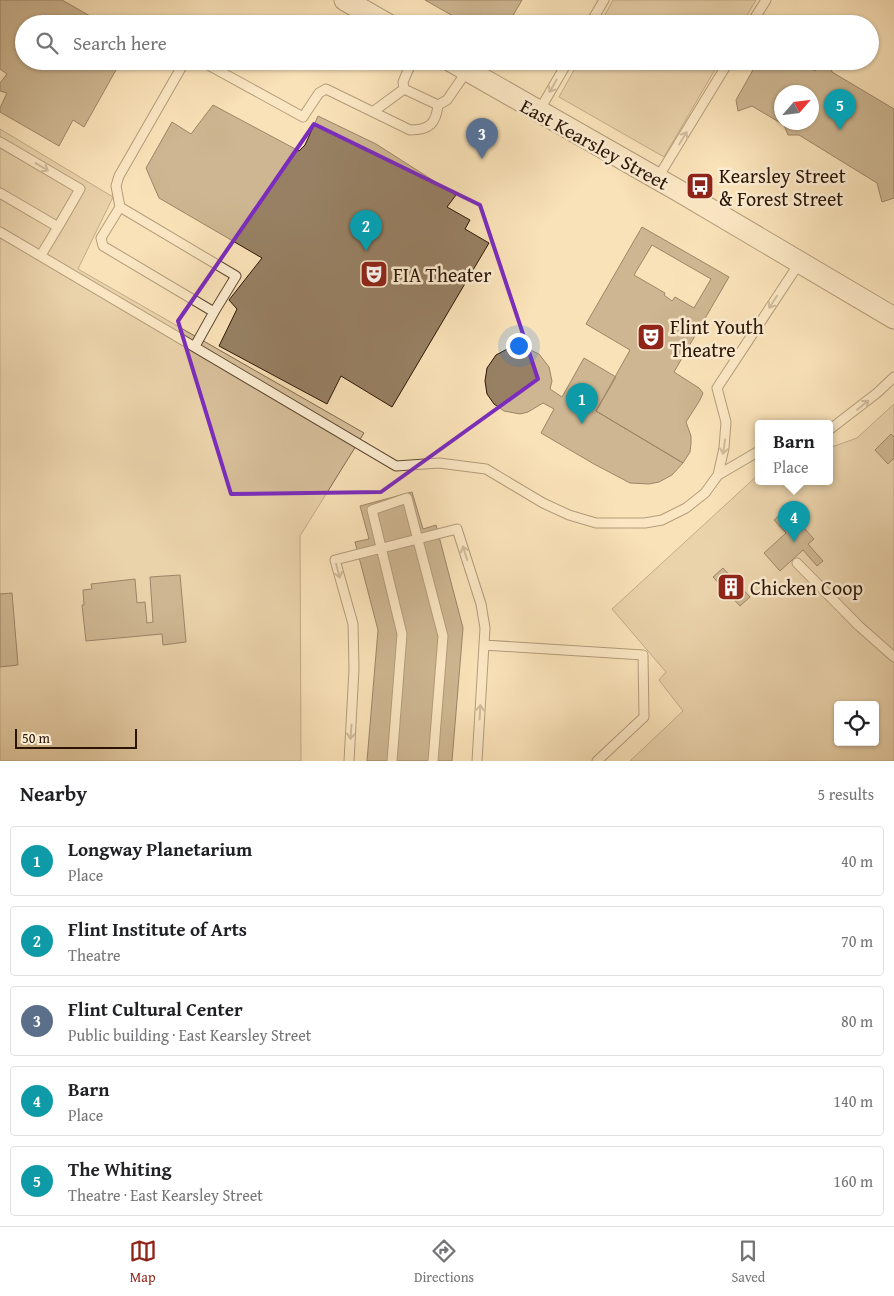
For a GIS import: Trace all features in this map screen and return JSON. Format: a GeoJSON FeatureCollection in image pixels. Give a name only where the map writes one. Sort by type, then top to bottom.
{"type":"FeatureCollection","features":[{"type":"Feature","properties":{"kind":"street"},"geometry":{"type":"LineString","coordinates":[[345,0],[371,15]]}},
{"type":"Feature","properties":{"kind":"street","name":"East Kearsley Street"},"geometry":{"type":"LineString","coordinates":[[466,70],[894,318]]}},
{"type":"Feature","properties":{"kind":"lane"},"geometry":{"type":"LineString","coordinates":[[595,15],[604,0]]}},
{"type":"Feature","properties":{"kind":"lane"},"geometry":{"type":"LineString","coordinates":[[757,15],[766,0]]}},
{"type":"Feature","properties":{"kind":"lane"},"geometry":{"type":"LineString","coordinates":[[180,70],[119,176],[116,186],[120,207],[101,238],[103,246],[214,312]]}},
{"type":"Feature","properties":{"kind":"lane"},"geometry":{"type":"LineString","coordinates":[[217,70],[303,118],[319,93],[326,89],[410,130],[422,130],[432,123],[437,116],[438,105]]}},
{"type":"Feature","properties":{"kind":"lane"},"geometry":{"type":"LineString","coordinates":[[404,89],[403,82],[408,70]]}},
{"type":"Feature","properties":{"kind":"lane"},"geometry":{"type":"LineString","coordinates":[[438,105],[447,100],[458,70]]}},
{"type":"Feature","properties":{"kind":"lane"},"geometry":{"type":"LineString","coordinates":[[539,112],[563,70]]}},
{"type":"Feature","properties":{"kind":"lane"},"geometry":{"type":"LineString","coordinates":[[657,180],[724,70]]}},
{"type":"Feature","properties":{"kind":"lane"},"geometry":{"type":"LineString","coordinates":[[374,111],[404,89]]}},
{"type":"Feature","properties":{"kind":"lane"},"geometry":{"type":"LineString","coordinates":[[404,89],[438,105]]}},
{"type":"Feature","properties":{"kind":"lane"},"geometry":{"type":"LineString","coordinates":[[0,142],[80,189],[41,255]]}},
{"type":"Feature","properties":{"kind":"lane"},"geometry":{"type":"LineString","coordinates":[[0,193],[58,227]]}},
{"type":"Feature","properties":{"kind":"lane"},"geometry":{"type":"LineString","coordinates":[[120,207],[236,276],[195,346]]}},
{"type":"Feature","properties":{"kind":"lane"},"geometry":{"type":"LineString","coordinates":[[0,232],[396,466],[439,463],[486,469],[543,503],[569,515],[596,523],[645,523],[662,520],[686,508],[705,493],[718,475],[724,448],[726,422],[717,388],[800,262]]}},
{"type":"Feature","properties":{"kind":"lane"},"geometry":{"type":"LineString","coordinates":[[833,427],[877,393],[894,377]]}},
{"type":"Feature","properties":{"kind":"lane"},"geometry":{"type":"LineString","coordinates":[[718,475],[755,453]]}},
{"type":"Feature","properties":{"kind":"lane"},"geometry":{"type":"LineString","coordinates":[[392,761],[402,634],[372,510],[406,498],[442,636],[433,761]]}},
{"type":"Feature","properties":{"kind":"lane"},"geometry":{"type":"LineString","coordinates":[[349,761],[352,724],[353,624],[335,560],[457,528],[482,604],[485,628],[477,761]]}},
{"type":"Feature","properties":{"kind":"lane"},"geometry":{"type":"LineString","coordinates":[[797,563],[859,626],[894,657]]}},
{"type":"Feature","properties":{"kind":"lane"},"geometry":{"type":"LineString","coordinates":[[484,645],[643,655],[644,717],[597,761]]}},
{"type":"Feature","properties":{"kind":"highlighted area"},"geometry":{"type":"Polygon","coordinates":[[[314,124],[480,205],[538,379],[381,492],[231,494],[178,321],[314,124]]]}},
{"type":"Feature","properties":{"kind":"shaded area"},"geometry":{"type":"Polygon","coordinates":[[[613,0],[756,0],[747,15],[605,15],[613,0]]]}},
{"type":"Feature","properties":{"kind":"shaded area"},"geometry":{"type":"Polygon","coordinates":[[[574,70],[715,70],[664,157],[559,97],[574,70]]]}},
{"type":"Feature","properties":{"kind":"shaded area"},"geometry":{"type":"Polygon","coordinates":[[[0,129],[113,197],[78,269],[364,433],[300,536],[301,761],[0,761],[0,129]]]}},
{"type":"Feature","properties":{"kind":"shaded area"},"geometry":{"type":"Polygon","coordinates":[[[894,404],[894,761],[630,761],[683,711],[659,680],[666,672],[612,609],[755,478],[755,485],[833,485],[833,447],[857,438],[894,404]]]}},
{"type":"Feature","properties":{"kind":"building"},"geometry":{"type":"Polygon","coordinates":[[[0,0],[62,0],[88,15],[15,15],[15,70],[116,70],[84,127],[73,120],[59,146],[0,112],[7,93],[0,91],[0,83],[7,74],[0,69],[0,0]]]}},
{"type":"Feature","properties":{"kind":"building"},"geometry":{"type":"Polygon","coordinates":[[[425,0],[522,0],[513,15],[451,15],[425,0]]]}},
{"type":"Feature","properties":{"kind":"building"},"geometry":{"type":"Polygon","coordinates":[[[753,70],[831,70],[894,109],[894,198],[882,202],[877,183],[799,135],[788,135],[786,130],[819,130],[819,85],[774,85],[774,119],[752,106],[738,111],[736,100],[753,70]]]}},
{"type":"Feature","properties":{"kind":"building"},"geometry":{"type":"Polygon","coordinates":[[[213,105],[299,151],[305,145],[318,116],[376,144],[456,195],[447,207],[470,220],[465,229],[489,243],[392,407],[341,376],[327,404],[219,346],[237,309],[229,300],[262,258],[159,198],[146,168],[172,122],[191,134],[213,105]]]}},
{"type":"Feature","properties":{"kind":"building","name":"Flint Youth Theatre"},"geometry":{"type":"Polygon","coordinates":[[[642,227],[729,277],[674,372],[699,388],[703,393],[686,422],[691,436],[691,443],[690,452],[683,463],[596,411],[630,350],[586,324],[642,227]],[[652,245],[634,275],[665,293],[664,295],[672,301],[675,297],[694,308],[711,279],[652,245]]]}},
{"type":"Feature","properties":{"kind":"building"},"geometry":{"type":"Polygon","coordinates":[[[511,347],[526,348],[539,354],[549,367],[552,381],[550,389],[562,397],[584,358],[616,377],[596,411],[683,463],[672,475],[659,482],[649,484],[630,483],[541,433],[554,409],[543,403],[528,412],[520,414],[504,411],[494,404],[487,394],[485,381],[487,368],[496,355],[511,347]]]}},
{"type":"Feature","properties":{"kind":"building"},"geometry":{"type":"Polygon","coordinates":[[[891,434],[894,437],[894,458],[888,464],[875,450],[891,434]]]}},
{"type":"Feature","properties":{"kind":"building"},"geometry":{"type":"Polygon","coordinates":[[[412,492],[423,529],[436,525],[463,628],[452,761],[367,761],[378,630],[355,542],[369,539],[360,506],[412,492]]]}},
{"type":"Feature","properties":{"kind":"building"},"geometry":{"type":"Polygon","coordinates":[[[787,509],[814,539],[808,544],[823,561],[817,566],[803,550],[780,571],[764,553],[786,533],[774,520],[787,509]]]}},
{"type":"Feature","properties":{"kind":"building","name":"Chicken Coop"},"geometry":{"type":"Polygon","coordinates":[[[723,568],[750,597],[740,606],[713,577],[723,568]]]}},
{"type":"Feature","properties":{"kind":"building"},"geometry":{"type":"Polygon","coordinates":[[[180,575],[186,642],[163,645],[162,634],[86,641],[82,605],[84,605],[83,590],[92,589],[91,584],[135,579],[137,603],[145,602],[147,623],[153,622],[150,577],[180,575]]]}},
{"type":"Feature","properties":{"kind":"building"},"geometry":{"type":"Polygon","coordinates":[[[12,593],[18,665],[0,667],[0,594],[12,593]]]}},
{"type":"Feature","properties":{"kind":"place","name":"The Whiting"},"geometry":{"type":"Point","coordinates":[840,130]}},
{"type":"Feature","properties":{"kind":"place","name":"Flint Cultural Center"},"geometry":{"type":"Point","coordinates":[482,159]}},
{"type":"Feature","properties":{"kind":"place","name":"Kearsley Street & Forest Street"},"geometry":{"type":"Point","coordinates":[700,186]}},
{"type":"Feature","properties":{"kind":"place","name":"Flint Institute of Arts"},"geometry":{"type":"Point","coordinates":[366,251]}},
{"type":"Feature","properties":{"kind":"place","name":"FIA Theater"},"geometry":{"type":"Point","coordinates":[374,274]}},
{"type":"Feature","properties":{"kind":"place","name":"Flint Youth Theatre"},"geometry":{"type":"Point","coordinates":[651,337]}},
{"type":"Feature","properties":{"kind":"place","name":"Longway Planetarium"},"geometry":{"type":"Point","coordinates":[582,424]}},
{"type":"Feature","properties":{"kind":"place","name":"Barn"},"geometry":{"type":"Point","coordinates":[794,542]}},
{"type":"Feature","properties":{"kind":"place","name":"Chicken Coop"},"geometry":{"type":"Point","coordinates":[731,587]}}]}
